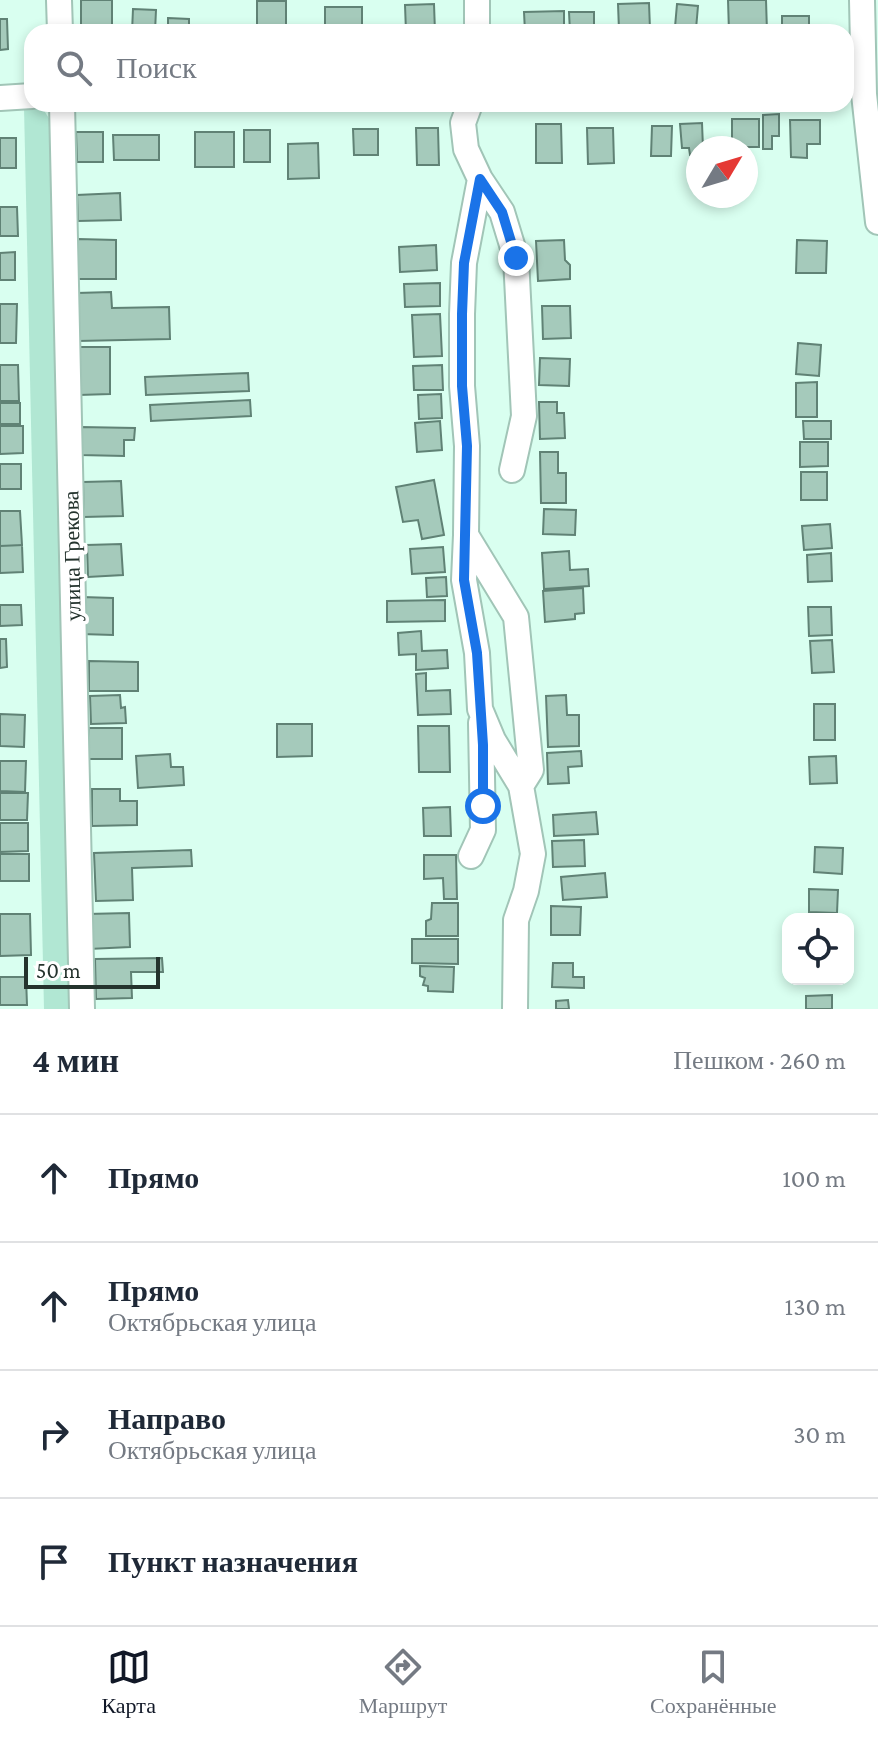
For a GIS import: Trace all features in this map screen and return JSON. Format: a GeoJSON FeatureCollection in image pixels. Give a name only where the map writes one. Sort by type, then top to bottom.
{"type":"FeatureCollection","features":[{"type":"Feature","properties":{"kind":"street"},"geometry":{"type":"LineString","coordinates":[[59,0],[60,24]]}},
{"type":"Feature","properties":{"kind":"street"},"geometry":{"type":"LineString","coordinates":[[477,0],[477,24]]}},
{"type":"Feature","properties":{"kind":"street"},"geometry":{"type":"LineString","coordinates":[[862,0],[863,94],[878,222]]}},
{"type":"Feature","properties":{"kind":"street"},"geometry":{"type":"LineString","coordinates":[[0,98],[24,96]]}},
{"type":"Feature","properties":{"kind":"street","name":"улица Грекова"},"geometry":{"type":"LineString","coordinates":[[62,112],[82,1009]]}},
{"type":"Feature","properties":{"kind":"street"},"geometry":{"type":"LineString","coordinates":[[467,112],[463,123],[466,149],[480,179],[502,212],[516,258],[524,416],[512,470]]}},
{"type":"Feature","properties":{"kind":"street"},"geometry":{"type":"LineString","coordinates":[[471,856],[483,830],[477,653],[464,580],[467,446],[462,386],[462,314],[464,263],[480,179]]}},
{"type":"Feature","properties":{"kind":"street"},"geometry":{"type":"LineString","coordinates":[[466,535],[516,617],[531,770],[521,786]]}},
{"type":"Feature","properties":{"kind":"street"},"geometry":{"type":"LineString","coordinates":[[480,709],[493,740],[521,786],[533,854],[526,891],[516,920],[515,1009]]}},
{"type":"Feature","properties":{"kind":"green space"},"geometry":{"type":"Polygon","coordinates":[[[24,112],[45,112],[52,123],[74,1009],[44,1009],[24,112]]]}},
{"type":"Feature","properties":{"kind":"building"},"geometry":{"type":"Polygon","coordinates":[[[81,0],[112,0],[112,24],[81,24],[81,0]]]}},
{"type":"Feature","properties":{"kind":"building"},"geometry":{"type":"Polygon","coordinates":[[[728,0],[766,0],[767,24],[729,24],[728,0]]]}},
{"type":"Feature","properties":{"kind":"building"},"geometry":{"type":"Polygon","coordinates":[[[257,1],[286,1],[286,24],[257,24],[257,1]]]}},
{"type":"Feature","properties":{"kind":"building"},"geometry":{"type":"Polygon","coordinates":[[[649,3],[650,24],[619,24],[618,4],[649,3]]]}},
{"type":"Feature","properties":{"kind":"building"},"geometry":{"type":"Polygon","coordinates":[[[434,4],[435,24],[406,24],[405,5],[434,4]]]}},
{"type":"Feature","properties":{"kind":"building"},"geometry":{"type":"Polygon","coordinates":[[[677,4],[698,6],[696,24],[675,24],[677,4]]]}},
{"type":"Feature","properties":{"kind":"building"},"geometry":{"type":"Polygon","coordinates":[[[325,7],[362,7],[362,24],[325,24],[325,7]]]}},
{"type":"Feature","properties":{"kind":"building"},"geometry":{"type":"Polygon","coordinates":[[[133,9],[156,10],[155,24],[132,24],[133,9]]]}},
{"type":"Feature","properties":{"kind":"building"},"geometry":{"type":"Polygon","coordinates":[[[564,11],[564,24],[525,24],[524,12],[564,11]]]}},
{"type":"Feature","properties":{"kind":"building"},"geometry":{"type":"Polygon","coordinates":[[[569,12],[594,12],[594,24],[570,24],[569,12]]]}},
{"type":"Feature","properties":{"kind":"building"},"geometry":{"type":"Polygon","coordinates":[[[782,16],[809,16],[809,24],[782,24],[782,16]]]}},
{"type":"Feature","properties":{"kind":"building"},"geometry":{"type":"Polygon","coordinates":[[[168,18],[189,19],[189,24],[168,24],[168,18]]]}},
{"type":"Feature","properties":{"kind":"building"},"geometry":{"type":"Polygon","coordinates":[[[0,19],[7,19],[8,49],[0,50],[0,19]]]}},
{"type":"Feature","properties":{"kind":"building"},"geometry":{"type":"Polygon","coordinates":[[[779,114],[779,136],[772,136],[772,149],[763,149],[763,115],[779,114]]]}},
{"type":"Feature","properties":{"kind":"building"},"geometry":{"type":"Polygon","coordinates":[[[732,119],[759,119],[759,147],[758,136],[732,136],[732,119]]]}},
{"type":"Feature","properties":{"kind":"building"},"geometry":{"type":"Polygon","coordinates":[[[790,120],[820,120],[820,144],[807,144],[807,158],[791,157],[790,120]]]}},
{"type":"Feature","properties":{"kind":"building"},"geometry":{"type":"Polygon","coordinates":[[[702,123],[703,136],[686,136],[686,148],[682,148],[680,124],[702,123]]]}},
{"type":"Feature","properties":{"kind":"building"},"geometry":{"type":"Polygon","coordinates":[[[536,124],[561,124],[562,163],[536,163],[536,124]]]}},
{"type":"Feature","properties":{"kind":"building"},"geometry":{"type":"Polygon","coordinates":[[[652,126],[672,126],[671,156],[651,156],[652,126]]]}},
{"type":"Feature","properties":{"kind":"building"},"geometry":{"type":"Polygon","coordinates":[[[416,128],[438,128],[439,165],[417,165],[416,128]]]}},
{"type":"Feature","properties":{"kind":"building"},"geometry":{"type":"Polygon","coordinates":[[[587,128],[613,128],[614,163],[588,164],[587,128]]]}},
{"type":"Feature","properties":{"kind":"building"},"geometry":{"type":"Polygon","coordinates":[[[353,129],[378,129],[378,155],[354,155],[353,129]]]}},
{"type":"Feature","properties":{"kind":"building"},"geometry":{"type":"Polygon","coordinates":[[[244,130],[270,130],[270,162],[244,162],[244,130]]]}},
{"type":"Feature","properties":{"kind":"building"},"geometry":{"type":"Polygon","coordinates":[[[76,132],[103,132],[103,162],[77,162],[76,132]]]}},
{"type":"Feature","properties":{"kind":"building"},"geometry":{"type":"Polygon","coordinates":[[[195,132],[234,132],[234,167],[195,167],[195,132]]]}},
{"type":"Feature","properties":{"kind":"building"},"geometry":{"type":"Polygon","coordinates":[[[113,135],[159,135],[159,160],[114,160],[113,135]]]}},
{"type":"Feature","properties":{"kind":"building"},"geometry":{"type":"Polygon","coordinates":[[[0,138],[16,138],[16,168],[0,168],[0,138]]]}},
{"type":"Feature","properties":{"kind":"building"},"geometry":{"type":"Polygon","coordinates":[[[318,143],[319,178],[288,179],[288,144],[318,143]]]}},
{"type":"Feature","properties":{"kind":"building"},"geometry":{"type":"Polygon","coordinates":[[[120,193],[121,220],[78,221],[77,195],[120,193]]]}},
{"type":"Feature","properties":{"kind":"building"},"geometry":{"type":"Polygon","coordinates":[[[0,207],[17,207],[18,236],[0,236],[0,207]]]}},
{"type":"Feature","properties":{"kind":"building"},"geometry":{"type":"Polygon","coordinates":[[[78,239],[116,240],[116,279],[78,279],[78,239]]]}},
{"type":"Feature","properties":{"kind":"building"},"geometry":{"type":"Polygon","coordinates":[[[564,240],[570,279],[538,281],[536,241],[564,240]]]}},
{"type":"Feature","properties":{"kind":"building"},"geometry":{"type":"Polygon","coordinates":[[[797,240],[827,241],[826,273],[796,273],[797,240]]]}},
{"type":"Feature","properties":{"kind":"building"},"geometry":{"type":"Polygon","coordinates":[[[436,245],[437,270],[400,272],[399,247],[436,245]]]}},
{"type":"Feature","properties":{"kind":"building"},"geometry":{"type":"Polygon","coordinates":[[[15,252],[15,280],[0,280],[0,253],[15,252]]]}},
{"type":"Feature","properties":{"kind":"building"},"geometry":{"type":"Polygon","coordinates":[[[440,283],[440,306],[405,307],[404,284],[440,283]]]}},
{"type":"Feature","properties":{"kind":"building"},"geometry":{"type":"Polygon","coordinates":[[[111,292],[112,308],[169,307],[170,339],[78,341],[77,293],[111,292]]]}},
{"type":"Feature","properties":{"kind":"building"},"geometry":{"type":"Polygon","coordinates":[[[0,304],[17,304],[16,343],[0,343],[0,304]]]}},
{"type":"Feature","properties":{"kind":"building"},"geometry":{"type":"Polygon","coordinates":[[[542,306],[570,306],[571,338],[543,339],[542,306]]]}},
{"type":"Feature","properties":{"kind":"building"},"geometry":{"type":"Polygon","coordinates":[[[440,314],[442,356],[414,357],[412,315],[440,314]]]}},
{"type":"Feature","properties":{"kind":"building"},"geometry":{"type":"Polygon","coordinates":[[[798,343],[821,345],[819,376],[796,374],[798,343]]]}},
{"type":"Feature","properties":{"kind":"building"},"geometry":{"type":"Polygon","coordinates":[[[78,347],[110,347],[110,394],[79,395],[78,347]]]}},
{"type":"Feature","properties":{"kind":"building"},"geometry":{"type":"Polygon","coordinates":[[[540,358],[570,359],[569,386],[539,385],[540,358]]]}},
{"type":"Feature","properties":{"kind":"building"},"geometry":{"type":"Polygon","coordinates":[[[0,365],[18,365],[19,401],[0,401],[0,365]]]}},
{"type":"Feature","properties":{"kind":"building"},"geometry":{"type":"Polygon","coordinates":[[[442,365],[443,390],[414,390],[413,366],[442,365]]]}},
{"type":"Feature","properties":{"kind":"building"},"geometry":{"type":"Polygon","coordinates":[[[248,373],[249,391],[146,395],[145,377],[248,373]]]}},
{"type":"Feature","properties":{"kind":"building"},"geometry":{"type":"Polygon","coordinates":[[[817,382],[817,417],[796,417],[796,383],[817,382]]]}},
{"type":"Feature","properties":{"kind":"building"},"geometry":{"type":"Polygon","coordinates":[[[441,394],[442,418],[419,419],[418,395],[441,394]]]}},
{"type":"Feature","properties":{"kind":"building"},"geometry":{"type":"Polygon","coordinates":[[[250,400],[251,416],[151,421],[150,405],[250,400]]]}},
{"type":"Feature","properties":{"kind":"building"},"geometry":{"type":"Polygon","coordinates":[[[539,402],[557,402],[557,413],[564,413],[565,438],[540,439],[539,402]]]}},
{"type":"Feature","properties":{"kind":"building"},"geometry":{"type":"Polygon","coordinates":[[[0,403],[20,403],[20,424],[0,424],[0,403]]]}},
{"type":"Feature","properties":{"kind":"building"},"geometry":{"type":"Polygon","coordinates":[[[440,421],[442,450],[417,452],[415,423],[440,421]]]}},
{"type":"Feature","properties":{"kind":"building"},"geometry":{"type":"Polygon","coordinates":[[[803,421],[831,421],[831,439],[804,439],[803,421]]]}},
{"type":"Feature","properties":{"kind":"building"},"geometry":{"type":"Polygon","coordinates":[[[0,426],[23,426],[23,453],[0,454],[0,426]]]}},
{"type":"Feature","properties":{"kind":"building"},"geometry":{"type":"Polygon","coordinates":[[[80,427],[135,428],[134,440],[124,440],[124,456],[80,455],[80,427]]]}},
{"type":"Feature","properties":{"kind":"building"},"geometry":{"type":"Polygon","coordinates":[[[800,442],[828,442],[828,466],[800,467],[800,442]]]}},
{"type":"Feature","properties":{"kind":"building"},"geometry":{"type":"Polygon","coordinates":[[[540,452],[558,452],[558,473],[566,473],[566,503],[541,503],[540,452]]]}},
{"type":"Feature","properties":{"kind":"building"},"geometry":{"type":"Polygon","coordinates":[[[0,464],[21,464],[21,489],[0,489],[0,464]]]}},
{"type":"Feature","properties":{"kind":"building"},"geometry":{"type":"Polygon","coordinates":[[[801,472],[827,472],[827,500],[801,500],[801,472]]]}},
{"type":"Feature","properties":{"kind":"building"},"geometry":{"type":"Polygon","coordinates":[[[434,480],[444,535],[422,539],[418,520],[403,522],[396,487],[434,480]]]}},
{"type":"Feature","properties":{"kind":"building"},"geometry":{"type":"Polygon","coordinates":[[[121,481],[123,516],[84,517],[83,482],[121,481]]]}},
{"type":"Feature","properties":{"kind":"building"},"geometry":{"type":"Polygon","coordinates":[[[544,509],[576,510],[575,535],[543,534],[544,509]]]}},
{"type":"Feature","properties":{"kind":"building"},"geometry":{"type":"Polygon","coordinates":[[[0,511],[20,511],[22,545],[0,546],[0,511]]]}},
{"type":"Feature","properties":{"kind":"building"},"geometry":{"type":"Polygon","coordinates":[[[830,524],[832,548],[804,550],[802,526],[830,524]]]}},
{"type":"Feature","properties":{"kind":"building"},"geometry":{"type":"Polygon","coordinates":[[[121,544],[123,575],[88,577],[87,545],[121,544]]]}},
{"type":"Feature","properties":{"kind":"building"},"geometry":{"type":"Polygon","coordinates":[[[22,545],[23,572],[0,573],[0,546],[22,545]]]}},
{"type":"Feature","properties":{"kind":"building"},"geometry":{"type":"Polygon","coordinates":[[[443,547],[445,572],[412,574],[410,549],[443,547]]]}},
{"type":"Feature","properties":{"kind":"building"},"geometry":{"type":"Polygon","coordinates":[[[569,551],[570,570],[588,569],[589,586],[544,589],[542,553],[569,551]]]}},
{"type":"Feature","properties":{"kind":"building"},"geometry":{"type":"Polygon","coordinates":[[[831,553],[832,581],[808,582],[807,555],[831,553]]]}},
{"type":"Feature","properties":{"kind":"building"},"geometry":{"type":"Polygon","coordinates":[[[446,577],[447,596],[427,597],[426,578],[446,577]]]}},
{"type":"Feature","properties":{"kind":"building"},"geometry":{"type":"Polygon","coordinates":[[[583,588],[584,613],[575,614],[575,619],[545,622],[543,591],[583,588]]]}},
{"type":"Feature","properties":{"kind":"building"},"geometry":{"type":"Polygon","coordinates":[[[82,597],[113,598],[113,635],[81,634],[82,597]]]}},
{"type":"Feature","properties":{"kind":"building"},"geometry":{"type":"Polygon","coordinates":[[[445,600],[445,621],[387,622],[387,601],[445,600]]]}},
{"type":"Feature","properties":{"kind":"building"},"geometry":{"type":"Polygon","coordinates":[[[0,605],[21,605],[22,625],[0,626],[0,605]]]}},
{"type":"Feature","properties":{"kind":"building"},"geometry":{"type":"Polygon","coordinates":[[[808,607],[831,607],[832,635],[809,636],[808,607]]]}},
{"type":"Feature","properties":{"kind":"building"},"geometry":{"type":"Polygon","coordinates":[[[421,631],[422,651],[447,650],[448,668],[416,670],[416,654],[399,655],[398,633],[421,631]]]}},
{"type":"Feature","properties":{"kind":"building"},"geometry":{"type":"Polygon","coordinates":[[[0,639],[6,639],[7,667],[0,668],[0,639]]]}},
{"type":"Feature","properties":{"kind":"building"},"geometry":{"type":"Polygon","coordinates":[[[832,640],[834,672],[812,673],[810,641],[832,640]]]}},
{"type":"Feature","properties":{"kind":"building"},"geometry":{"type":"Polygon","coordinates":[[[89,661],[138,662],[138,691],[89,691],[89,661]]]}},
{"type":"Feature","properties":{"kind":"building"},"geometry":{"type":"Polygon","coordinates":[[[426,673],[426,691],[450,690],[451,714],[418,715],[416,674],[426,673]]]}},
{"type":"Feature","properties":{"kind":"building"},"geometry":{"type":"Polygon","coordinates":[[[120,695],[126,723],[91,724],[90,696],[120,695]]]}},
{"type":"Feature","properties":{"kind":"building"},"geometry":{"type":"Polygon","coordinates":[[[566,695],[567,715],[579,715],[579,746],[548,747],[546,696],[566,695]]]}},
{"type":"Feature","properties":{"kind":"building"},"geometry":{"type":"Polygon","coordinates":[[[814,704],[835,704],[835,740],[814,740],[814,704]]]}},
{"type":"Feature","properties":{"kind":"building"},"geometry":{"type":"Polygon","coordinates":[[[0,714],[25,715],[24,747],[0,746],[0,714]]]}},
{"type":"Feature","properties":{"kind":"building"},"geometry":{"type":"Polygon","coordinates":[[[277,724],[312,724],[312,756],[277,757],[277,724]]]}},
{"type":"Feature","properties":{"kind":"building"},"geometry":{"type":"Polygon","coordinates":[[[418,726],[449,726],[450,772],[419,772],[418,726]]]}},
{"type":"Feature","properties":{"kind":"building"},"geometry":{"type":"Polygon","coordinates":[[[89,728],[122,728],[122,759],[89,759],[89,728]]]}},
{"type":"Feature","properties":{"kind":"building"},"geometry":{"type":"Polygon","coordinates":[[[581,751],[582,766],[568,767],[569,783],[548,784],[547,753],[581,751]]]}},
{"type":"Feature","properties":{"kind":"building"},"geometry":{"type":"Polygon","coordinates":[[[170,754],[171,767],[183,767],[184,785],[138,788],[136,756],[170,754]]]}},
{"type":"Feature","properties":{"kind":"building"},"geometry":{"type":"Polygon","coordinates":[[[836,756],[837,783],[810,784],[809,757],[836,756]]]}},
{"type":"Feature","properties":{"kind":"building"},"geometry":{"type":"Polygon","coordinates":[[[0,761],[26,761],[25,792],[0,791],[0,761]]]}},
{"type":"Feature","properties":{"kind":"building"},"geometry":{"type":"Polygon","coordinates":[[[92,789],[120,789],[120,801],[137,801],[137,825],[92,826],[92,789]]]}},
{"type":"Feature","properties":{"kind":"building"},"geometry":{"type":"Polygon","coordinates":[[[0,793],[28,793],[27,820],[0,820],[0,793]]]}},
{"type":"Feature","properties":{"kind":"building"},"geometry":{"type":"Polygon","coordinates":[[[450,807],[451,836],[424,836],[423,808],[450,807]]]}},
{"type":"Feature","properties":{"kind":"building"},"geometry":{"type":"Polygon","coordinates":[[[596,812],[598,834],[554,836],[553,815],[596,812]]]}},
{"type":"Feature","properties":{"kind":"building"},"geometry":{"type":"Polygon","coordinates":[[[0,823],[28,823],[28,851],[0,852],[0,823]]]}},
{"type":"Feature","properties":{"kind":"building"},"geometry":{"type":"Polygon","coordinates":[[[584,840],[585,866],[553,867],[552,841],[584,840]]]}},
{"type":"Feature","properties":{"kind":"building"},"geometry":{"type":"Polygon","coordinates":[[[815,847],[843,848],[842,874],[814,872],[815,847]]]}},
{"type":"Feature","properties":{"kind":"building"},"geometry":{"type":"Polygon","coordinates":[[[191,850],[192,866],[132,868],[133,900],[96,901],[94,853],[191,850]]]}},
{"type":"Feature","properties":{"kind":"building"},"geometry":{"type":"Polygon","coordinates":[[[0,854],[29,854],[29,881],[0,881],[0,854]]]}},
{"type":"Feature","properties":{"kind":"building"},"geometry":{"type":"Polygon","coordinates":[[[424,855],[456,855],[457,899],[444,899],[443,878],[424,879],[424,855]]]}},
{"type":"Feature","properties":{"kind":"building"},"geometry":{"type":"Polygon","coordinates":[[[605,873],[607,897],[563,900],[561,877],[605,873]]]}},
{"type":"Feature","properties":{"kind":"building"},"geometry":{"type":"Polygon","coordinates":[[[809,889],[838,890],[837,913],[809,912],[809,889]]]}},
{"type":"Feature","properties":{"kind":"building"},"geometry":{"type":"Polygon","coordinates":[[[432,903],[458,903],[458,936],[426,936],[426,921],[431,919],[432,903]]]}},
{"type":"Feature","properties":{"kind":"building"},"geometry":{"type":"Polygon","coordinates":[[[551,906],[581,907],[580,935],[551,935],[551,906]]]}},
{"type":"Feature","properties":{"kind":"building"},"geometry":{"type":"Polygon","coordinates":[[[129,913],[130,947],[89,949],[87,914],[129,913]]]}},
{"type":"Feature","properties":{"kind":"building"},"geometry":{"type":"Polygon","coordinates":[[[0,914],[30,914],[31,955],[0,956],[0,914]]]}},
{"type":"Feature","properties":{"kind":"building"},"geometry":{"type":"Polygon","coordinates":[[[412,939],[458,939],[458,964],[412,963],[412,939]]]}},
{"type":"Feature","properties":{"kind":"building"},"geometry":{"type":"Polygon","coordinates":[[[162,958],[163,972],[131,972],[132,998],[96,999],[95,959],[162,958]]]}},
{"type":"Feature","properties":{"kind":"building"},"geometry":{"type":"Polygon","coordinates":[[[553,963],[573,963],[573,977],[584,977],[584,988],[552,987],[553,963]]]}},
{"type":"Feature","properties":{"kind":"building"},"geometry":{"type":"Polygon","coordinates":[[[420,966],[454,967],[453,992],[428,991],[428,986],[423,985],[425,978],[420,976],[420,966]]]}},
{"type":"Feature","properties":{"kind":"building"},"geometry":{"type":"Polygon","coordinates":[[[0,977],[26,977],[27,1005],[0,1005],[0,977]]]}},
{"type":"Feature","properties":{"kind":"building"},"geometry":{"type":"Polygon","coordinates":[[[832,995],[832,1009],[806,1009],[806,996],[832,995]]]}},
{"type":"Feature","properties":{"kind":"building"},"geometry":{"type":"Polygon","coordinates":[[[568,1000],[569,1009],[556,1009],[556,1001],[568,1000]]]}},
{"type":"Feature","properties":{"kind":"route"},"geometry":{"type":"LineString","coordinates":[[483,806],[477,653],[464,580],[467,446],[462,386],[464,263],[480,179],[502,212],[516,258]]}}]}
